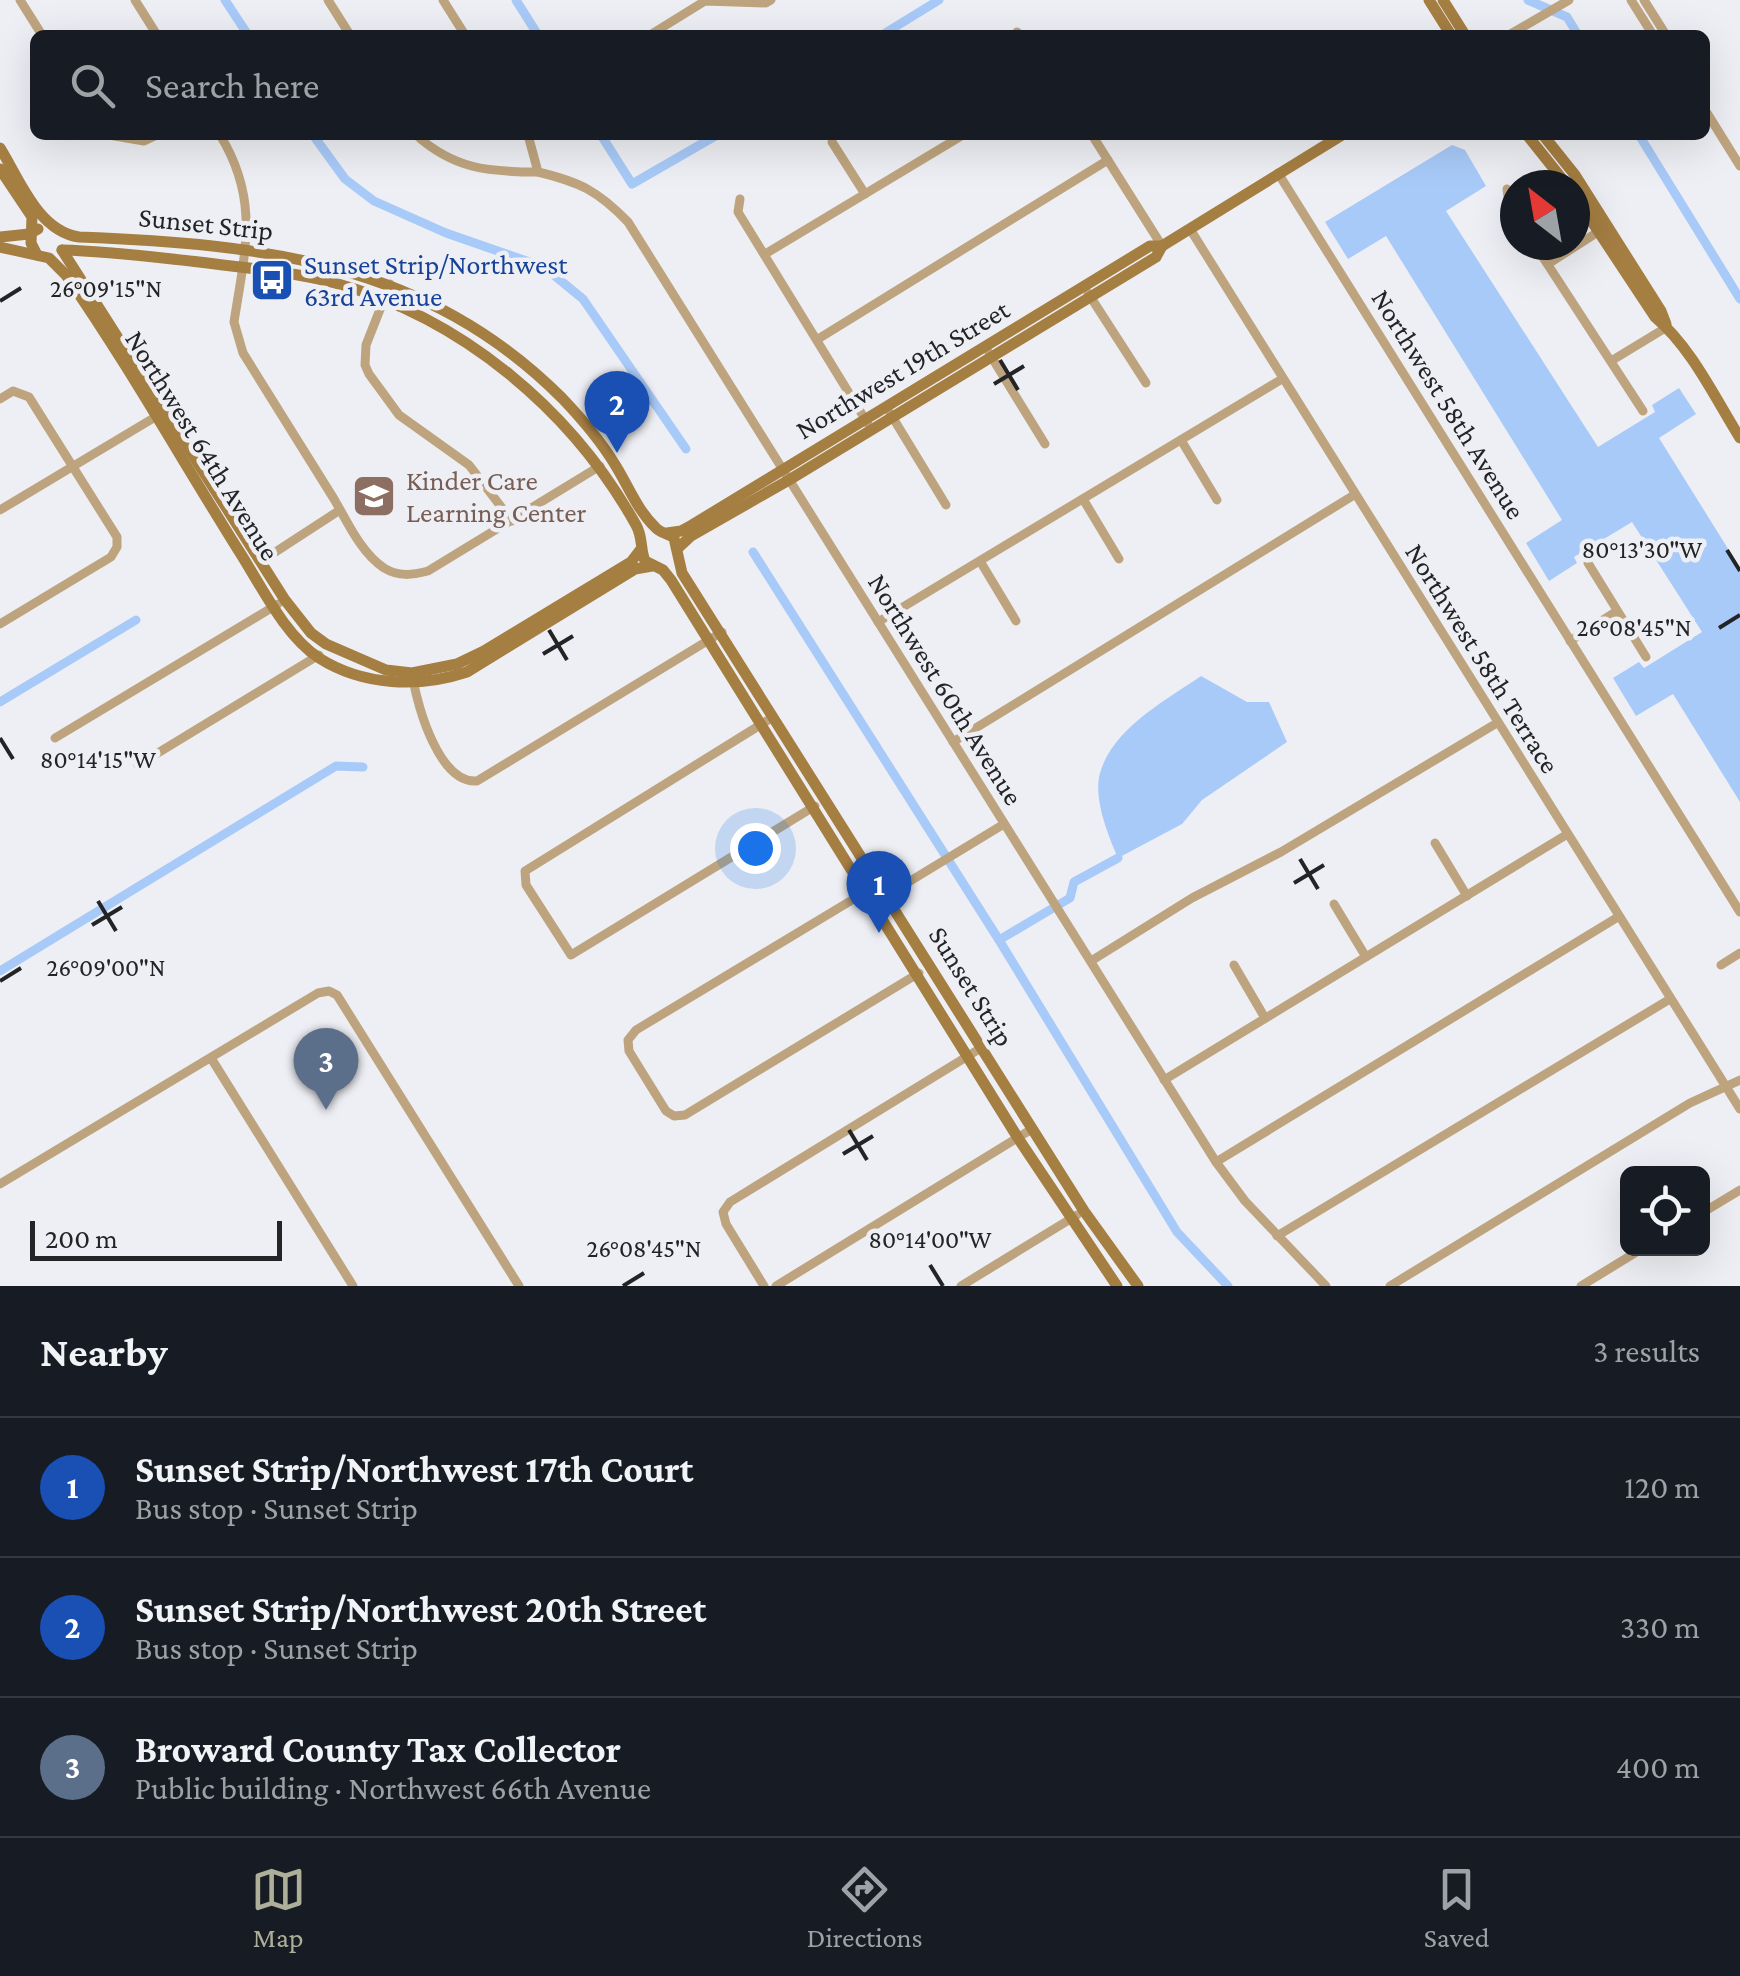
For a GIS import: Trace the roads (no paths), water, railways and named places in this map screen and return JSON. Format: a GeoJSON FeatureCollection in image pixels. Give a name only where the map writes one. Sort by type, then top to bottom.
{"type":"FeatureCollection","features":[{"type":"Feature","properties":{"kind":"street"},"geometry":{"type":"LineString","coordinates":[[20,0],[39,30]]}},
{"type":"Feature","properties":{"kind":"street"},"geometry":{"type":"LineString","coordinates":[[135,0],[155,30]]}},
{"type":"Feature","properties":{"kind":"street"},"geometry":{"type":"LineString","coordinates":[[328,0],[347,30]]}},
{"type":"Feature","properties":{"kind":"street"},"geometry":{"type":"LineString","coordinates":[[443,0],[463,30]]}},
{"type":"Feature","properties":{"kind":"street"},"geometry":{"type":"LineString","coordinates":[[658,30],[704,0],[770,0]]}},
{"type":"Feature","properties":{"kind":"street"},"geometry":{"type":"LineString","coordinates":[[1428,0],[1447,30]]}},
{"type":"Feature","properties":{"kind":"street"},"geometry":{"type":"LineString","coordinates":[[1443,0],[1461,30]]}},
{"type":"Feature","properties":{"kind":"street"},"geometry":{"type":"LineString","coordinates":[[1631,0],[1650,30]]}},
{"type":"Feature","properties":{"kind":"street"},"geometry":{"type":"LineString","coordinates":[[1644,0],[1663,30]]}},
{"type":"Feature","properties":{"kind":"street"},"geometry":{"type":"LineString","coordinates":[[1518,30],[1566,2]]}},
{"type":"Feature","properties":{"kind":"street"},"geometry":{"type":"LineString","coordinates":[[1710,117],[1740,166]]}},
{"type":"Feature","properties":{"kind":"street"},"geometry":{"type":"LineString","coordinates":[[223,140],[236,161],[245,188],[248,218],[234,322],[243,352],[379,566],[408,576],[428,571],[612,458]]}},
{"type":"Feature","properties":{"kind":"street","name":"Northwest 60th Avenue"},"geometry":{"type":"LineString","coordinates":[[422,140],[437,154],[463,165],[500,172],[538,172],[576,181],[605,199],[628,222],[1216,1162],[1277,1236],[1326,1286]]}},
{"type":"Feature","properties":{"kind":"street"},"geometry":{"type":"LineString","coordinates":[[529,140],[538,172]]}},
{"type":"Feature","properties":{"kind":"street"},"geometry":{"type":"LineString","coordinates":[[765,254],[953,140]]}},
{"type":"Feature","properties":{"kind":"street"},"geometry":{"type":"LineString","coordinates":[[1095,140],[1162,246]]}},
{"type":"Feature","properties":{"kind":"street","name":"Northwest 19th Street"},"geometry":{"type":"LineString","coordinates":[[677,552],[690,536],[1087,291],[1150,246],[1162,246],[1334,140]]}},
{"type":"Feature","properties":{"kind":"street"},"geometry":{"type":"LineString","coordinates":[[1531,140],[1556,170]]}},
{"type":"Feature","properties":{"kind":"street"},"geometry":{"type":"LineString","coordinates":[[1547,140],[1568,164],[1655,317],[1667,326],[1740,438]]}},
{"type":"Feature","properties":{"kind":"street"},"geometry":{"type":"LineString","coordinates":[[832,142],[865,194]]}},
{"type":"Feature","properties":{"kind":"street"},"geometry":{"type":"LineString","coordinates":[[0,148],[64,240],[62,250],[43,256],[0,247]]}},
{"type":"Feature","properties":{"kind":"street"},"geometry":{"type":"LineString","coordinates":[[818,340],[1108,160]]}},
{"type":"Feature","properties":{"kind":"street"},"geometry":{"type":"LineString","coordinates":[[0,169],[32,218],[31,243],[43,256]]}},
{"type":"Feature","properties":{"kind":"street","name":"Northwest 58th Avenue"},"geometry":{"type":"LineString","coordinates":[[1278,174],[1740,912]]}},
{"type":"Feature","properties":{"kind":"street"},"geometry":{"type":"LineString","coordinates":[[740,199],[738,212],[869,425]]}},
{"type":"Feature","properties":{"kind":"street"},"geometry":{"type":"LineString","coordinates":[[6,237],[21,227],[26,208]]}},
{"type":"Feature","properties":{"kind":"street"},"geometry":{"type":"LineString","coordinates":[[1590,214],[1603,229]]}},
{"type":"Feature","properties":{"kind":"street"},"geometry":{"type":"LineString","coordinates":[[6,237],[33,233],[42,227],[55,230]]}},
{"type":"Feature","properties":{"kind":"street","name":"Northwest 58th Terrace"},"geometry":{"type":"LineString","coordinates":[[1190,229],[1740,1109]]}},
{"type":"Feature","properties":{"kind":"street"},"geometry":{"type":"LineString","coordinates":[[1548,264],[1603,229]]}},
{"type":"Feature","properties":{"kind":"street","name":"Sunset Strip"},"geometry":{"type":"LineString","coordinates":[[55,230],[79,237],[245,250],[322,264],[390,284],[435,304],[488,336],[564,400],[612,458],[649,520],[664,532]]}},
{"type":"Feature","properties":{"kind":"street","name":"Sunset Strip"},"geometry":{"type":"LineString","coordinates":[[62,250],[306,276],[385,300],[479,352],[538,398],[598,467],[636,525],[642,548]]}},
{"type":"Feature","properties":{"kind":"street","name":"Northwest 64th Avenue"},"geometry":{"type":"LineString","coordinates":[[62,250],[101,308],[159,414],[317,657]]}},
{"type":"Feature","properties":{"kind":"street"},"geometry":{"type":"LineString","coordinates":[[80,280],[82,266],[102,252]]}},
{"type":"Feature","properties":{"kind":"street","name":"Northwest 64th Avenue"},"geometry":{"type":"LineString","coordinates":[[43,256],[70,281],[260,562],[280,604],[326,644]]}},
{"type":"Feature","properties":{"kind":"street"},"geometry":{"type":"LineString","coordinates":[[1545,260],[1643,411]]}},
{"type":"Feature","properties":{"kind":"street"},"geometry":{"type":"LineString","coordinates":[[390,284],[366,345],[365,365],[369,374],[400,415],[469,465],[512,521]]}},
{"type":"Feature","properties":{"kind":"street"},"geometry":{"type":"LineString","coordinates":[[1087,291],[1146,384]]}},
{"type":"Feature","properties":{"kind":"street"},"geometry":{"type":"LineString","coordinates":[[1611,361],[1667,326]]}},
{"type":"Feature","properties":{"kind":"street"},"geometry":{"type":"LineString","coordinates":[[479,352],[488,336]]}},
{"type":"Feature","properties":{"kind":"street"},"geometry":{"type":"LineString","coordinates":[[988,352],[1045,444]]}},
{"type":"Feature","properties":{"kind":"street"},"geometry":{"type":"LineString","coordinates":[[878,622],[1282,379]]}},
{"type":"Feature","properties":{"kind":"street"},"geometry":{"type":"LineString","coordinates":[[0,399],[13,391],[29,397],[117,537],[111,557],[0,624]]}},
{"type":"Feature","properties":{"kind":"street"},"geometry":{"type":"LineString","coordinates":[[890,412],[946,505]]}},
{"type":"Feature","properties":{"kind":"street"},"geometry":{"type":"LineString","coordinates":[[0,510],[159,414]]}},
{"type":"Feature","properties":{"kind":"street"},"geometry":{"type":"LineString","coordinates":[[1181,440],[1217,500]]}},
{"type":"Feature","properties":{"kind":"street","name":"Northwest 19th Street"},"geometry":{"type":"LineString","coordinates":[[664,532],[681,531],[786,476]]}},
{"type":"Feature","properties":{"kind":"street"},"geometry":{"type":"LineString","coordinates":[[953,742],[1354,494]]}},
{"type":"Feature","properties":{"kind":"street"},"geometry":{"type":"LineString","coordinates":[[1083,499],[1119,559]]}},
{"type":"Feature","properties":{"kind":"street"},"geometry":{"type":"LineString","coordinates":[[260,562],[340,510]]}},
{"type":"Feature","properties":{"kind":"street"},"geometry":{"type":"LineString","coordinates":[[138,765],[317,657],[326,644],[413,678],[438,682],[466,672],[635,569],[668,566],[677,552],[674,538],[664,532],[650,534],[631,562],[456,664],[413,678],[368,678],[317,657]]}},
{"type":"Feature","properties":{"kind":"street"},"geometry":{"type":"LineString","coordinates":[[642,548],[643,557],[655,567]]}},
{"type":"Feature","properties":{"kind":"street","name":"Sunset Strip"},"geometry":{"type":"LineString","coordinates":[[677,552],[682,573],[1084,1211],[1138,1286]]}},
{"type":"Feature","properties":{"kind":"street"},"geometry":{"type":"LineString","coordinates":[[980,561],[1016,621]]}},
{"type":"Feature","properties":{"kind":"street"},"geometry":{"type":"LineString","coordinates":[[1588,564],[1646,657]]}},
{"type":"Feature","properties":{"kind":"street","name":"Sunset Strip"},"geometry":{"type":"LineString","coordinates":[[655,567],[671,580],[1018,1138],[1117,1286]]}},
{"type":"Feature","properties":{"kind":"street"},"geometry":{"type":"LineString","coordinates":[[55,738],[280,604]]}},
{"type":"Feature","properties":{"kind":"street"},"geometry":{"type":"LineString","coordinates":[[1570,641],[1617,611]]}},
{"type":"Feature","properties":{"kind":"street"},"geometry":{"type":"LineString","coordinates":[[413,678],[425,728],[456,776],[466,782],[477,781],[722,632]]}},
{"type":"Feature","properties":{"kind":"street"},"geometry":{"type":"LineString","coordinates":[[773,716],[526,870],[526,885],[571,954],[826,800]]}},
{"type":"Feature","properties":{"kind":"street"},"geometry":{"type":"LineString","coordinates":[[1090,961],[1497,723]]}},
{"type":"Feature","properties":{"kind":"street"},"geometry":{"type":"LineString","coordinates":[[930,966],[684,1115],[674,1116],[666,1110],[628,1051],[628,1040],[636,1030],[864,893],[897,889],[1004,824]]}},
{"type":"Feature","properties":{"kind":"street"},"geometry":{"type":"LineString","coordinates":[[1164,1080],[1566,835]]}},
{"type":"Feature","properties":{"kind":"street"},"geometry":{"type":"LineString","coordinates":[[1435,843],[1467,896]]}},
{"type":"Feature","properties":{"kind":"street"},"geometry":{"type":"LineString","coordinates":[[1334,904],[1366,957]]}},
{"type":"Feature","properties":{"kind":"street"},"geometry":{"type":"LineString","coordinates":[[1216,1162],[1618,917]]}},
{"type":"Feature","properties":{"kind":"street"},"geometry":{"type":"LineString","coordinates":[[1721,964],[1740,952]]}},
{"type":"Feature","properties":{"kind":"street"},"geometry":{"type":"LineString","coordinates":[[1234,965],[1266,1018]]}},
{"type":"Feature","properties":{"kind":"street"},"geometry":{"type":"LineString","coordinates":[[0,1184],[318,993],[329,991],[337,995],[520,1286]]}},
{"type":"Feature","properties":{"kind":"street"},"geometry":{"type":"LineString","coordinates":[[1277,1236],[1670,999]]}},
{"type":"Feature","properties":{"kind":"street"},"geometry":{"type":"LineString","coordinates":[[764,1286],[726,1224],[723,1212],[730,1202],[981,1048]]}},
{"type":"Feature","properties":{"kind":"street"},"geometry":{"type":"LineString","coordinates":[[211,1058],[353,1286]]}},
{"type":"Feature","properties":{"kind":"street"},"geometry":{"type":"LineString","coordinates":[[1390,1286],[1690,1103],[1740,1080]]}},
{"type":"Feature","properties":{"kind":"street"},"geometry":{"type":"LineString","coordinates":[[776,1286],[1032,1129]]}},
{"type":"Feature","properties":{"kind":"street"},"geometry":{"type":"LineString","coordinates":[[1710,1208],[1740,1190]]}},
{"type":"Feature","properties":{"kind":"street"},"geometry":{"type":"LineString","coordinates":[[961,1286],[1084,1211]]}},
{"type":"Feature","properties":{"kind":"street"},"geometry":{"type":"LineString","coordinates":[[1581,1286],[1630,1256]]}},
{"type":"Feature","properties":{"kind":"water"},"geometry":{"type":"Polygon","coordinates":[[[1452,145],[1465,150],[1486,186],[1446,211],[1598,447],[1655,412],[1652,405],[1679,388],[1696,414],[1659,438],[1740,568],[1740,802],[1673,694],[1636,716],[1613,678],[1639,662],[1644,668],[1702,632],[1632,522],[1574,557],[1577,563],[1549,581],[1526,543],[1562,520],[1386,236],[1348,259],[1325,222],[1452,145]]]}},
{"type":"Feature","properties":{"kind":"water"},"geometry":{"type":"Polygon","coordinates":[[[1201,676],[1247,702],[1269,702],[1287,742],[1202,800],[1182,824],[1118,858],[1098,794],[1100,773],[1107,757],[1128,729],[1201,676]]]}},
{"type":"Feature","properties":{"kind":"waterway"},"geometry":{"type":"LineString","coordinates":[[225,0],[245,30]]}},
{"type":"Feature","properties":{"kind":"waterway"},"geometry":{"type":"LineString","coordinates":[[516,0],[535,30]]}},
{"type":"Feature","properties":{"kind":"waterway"},"geometry":{"type":"LineString","coordinates":[[890,30],[939,0]]}},
{"type":"Feature","properties":{"kind":"waterway"},"geometry":{"type":"LineString","coordinates":[[1528,0],[1567,17],[1575,30]]}},
{"type":"Feature","properties":{"kind":"waterway"},"geometry":{"type":"LineString","coordinates":[[317,140],[345,179],[374,201],[446,233],[544,267],[583,299],[686,449]]}},
{"type":"Feature","properties":{"kind":"waterway"},"geometry":{"type":"LineString","coordinates":[[604,140],[632,184],[708,140]]}},
{"type":"Feature","properties":{"kind":"waterway"},"geometry":{"type":"LineString","coordinates":[[1642,140],[1740,299]]}},
{"type":"Feature","properties":{"kind":"waterway"},"geometry":{"type":"LineString","coordinates":[[753,552],[999,940],[1177,1232],[1228,1286]]}},
{"type":"Feature","properties":{"kind":"waterway"},"geometry":{"type":"LineString","coordinates":[[0,702],[136,620]]}},
{"type":"Feature","properties":{"kind":"waterway"},"geometry":{"type":"LineString","coordinates":[[0,971],[336,766],[363,767]]}},
{"type":"Feature","properties":{"kind":"waterway"},"geometry":{"type":"LineString","coordinates":[[999,940],[1070,898],[1074,882],[1118,858]]}},
{"type":"Feature","properties":{"kind":"place","name":"Sunset Strip/Northwest 63rd Avenue"},"geometry":{"type":"Point","coordinates":[272,280]}},
{"type":"Feature","properties":{"kind":"place","name":"Sunset Strip/Northwest 20th Street"},"geometry":{"type":"Point","coordinates":[617,453]}},
{"type":"Feature","properties":{"kind":"place","name":"Kinder Care Learning Center"},"geometry":{"type":"Point","coordinates":[374,496]}},
{"type":"Feature","properties":{"kind":"place","name":"Sunset Strip/Northwest 17th Court"},"geometry":{"type":"Point","coordinates":[879,933]}},
{"type":"Feature","properties":{"kind":"place","name":"Broward County Tax Collector"},"geometry":{"type":"Point","coordinates":[326,1110]}}]}
